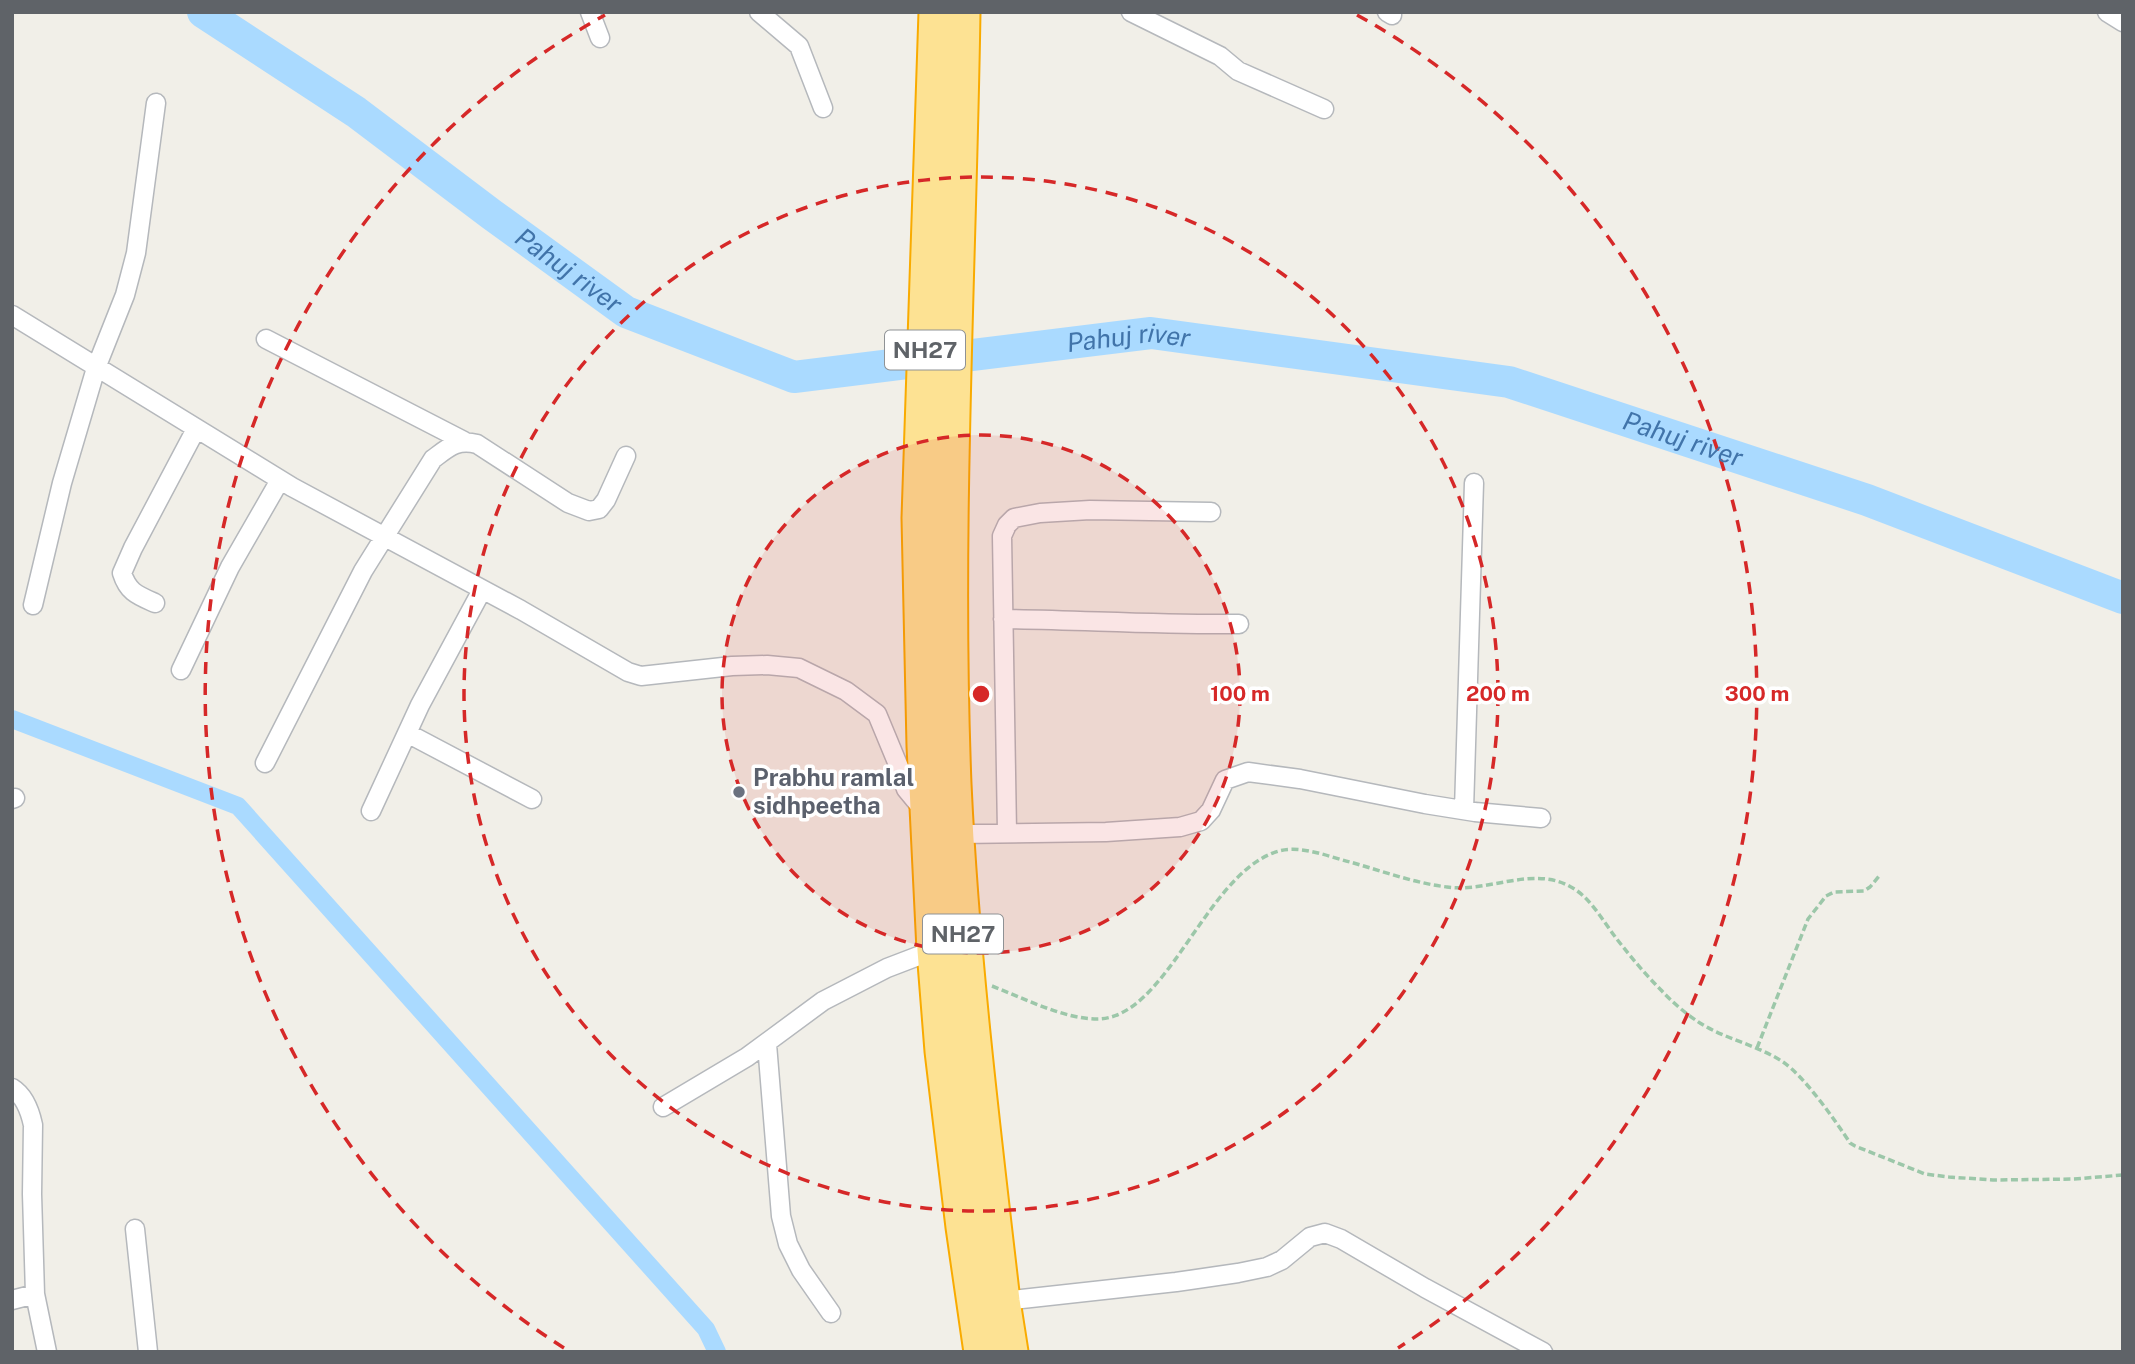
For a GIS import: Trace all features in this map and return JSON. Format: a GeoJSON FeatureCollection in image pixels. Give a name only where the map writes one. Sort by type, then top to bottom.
{"type":"FeatureCollection","features":[{"type":"Feature","properties":{"kind":"highway","name":"NH27"},"geometry":{"type":"LineString","coordinates":[[936,12],[945,180],[952,514],[952,683],[958,834],[967,978],[1011,1352]]}},
{"type":"Feature","properties":{"kind":"highway","name":"NH27"},"geometry":{"type":"LineString","coordinates":[[963,12],[945,180],[919,519],[927,815],[934,950],[942,1051],[981,1352]]}},
{"type":"Feature","properties":{"kind":"street"},"geometry":{"type":"LineString","coordinates":[[590,12],[600,38]]}},
{"type":"Feature","properties":{"kind":"street"},"geometry":{"type":"LineString","coordinates":[[759,12],[799,46],[823,108]]}},
{"type":"Feature","properties":{"kind":"street"},"geometry":{"type":"LineString","coordinates":[[1131,12],[1220,56],[1238,71],[1324,109]]}},
{"type":"Feature","properties":{"kind":"street"},"geometry":{"type":"LineString","coordinates":[[2107,12],[2123,22]]}},
{"type":"Feature","properties":{"kind":"street"},"geometry":{"type":"LineString","coordinates":[[33,605],[58,495],[96,368],[125,295],[136,253],[156,103]]}},
{"type":"Feature","properties":{"kind":"street"},"geometry":{"type":"LineString","coordinates":[[12,315],[280,480],[628,672],[641,676],[767,664],[799,668],[846,691],[877,714],[906,789],[927,815]]}},
{"type":"Feature","properties":{"kind":"street"},"geometry":{"type":"LineString","coordinates":[[266,340],[464,441],[477,444],[568,503],[589,511],[599,509],[606,500],[626,456]]}},
{"type":"Feature","properties":{"kind":"street"},"geometry":{"type":"LineString","coordinates":[[155,603],[126,585],[122,573],[196,429]]}},
{"type":"Feature","properties":{"kind":"street"},"geometry":{"type":"LineString","coordinates":[[265,764],[363,571],[433,460],[449,447],[464,441]]}},
{"type":"Feature","properties":{"kind":"street"},"geometry":{"type":"LineString","coordinates":[[181,670],[230,567],[280,480]]}},
{"type":"Feature","properties":{"kind":"street"},"geometry":{"type":"LineString","coordinates":[[1464,810],[1474,484]]}},
{"type":"Feature","properties":{"kind":"street"},"geometry":{"type":"LineString","coordinates":[[1007,832],[1002,536],[1007,525],[1014,518],[1040,513],[1090,510],[1211,512]]}},
{"type":"Feature","properties":{"kind":"street"},"geometry":{"type":"LineString","coordinates":[[371,811],[407,733],[482,590]]}},
{"type":"Feature","properties":{"kind":"street"},"geometry":{"type":"LineString","coordinates":[[1003,620],[1239,624]]}},
{"type":"Feature","properties":{"kind":"street"},"geometry":{"type":"LineString","coordinates":[[407,733],[532,799]]}},
{"type":"Feature","properties":{"kind":"street"},"geometry":{"type":"LineString","coordinates":[[958,834],[1106,832],[1162,829],[1201,821],[1210,810],[1225,779],[1248,772],[1300,779],[1464,810],[1542,818]]}},
{"type":"Feature","properties":{"kind":"street"},"geometry":{"type":"LineString","coordinates":[[663,1107],[767,1044],[797,1019],[850,986],[934,950]]}},
{"type":"Feature","properties":{"kind":"street"},"geometry":{"type":"LineString","coordinates":[[767,1044],[780,1216],[788,1244],[801,1270],[831,1313]]}},
{"type":"Feature","properties":{"kind":"street"},"geometry":{"type":"LineString","coordinates":[[12,1088],[23,1098],[33,1125],[35,1294],[47,1352]]}},
{"type":"Feature","properties":{"kind":"street"},"geometry":{"type":"LineString","coordinates":[[135,1229],[148,1352]]}},
{"type":"Feature","properties":{"kind":"street"},"geometry":{"type":"LineString","coordinates":[[1003,1301],[1176,1282],[1267,1267],[1282,1260],[1310,1237],[1325,1233],[1342,1239],[1425,1288],[1544,1352]]}},
{"type":"Feature","properties":{"kind":"street"},"geometry":{"type":"LineString","coordinates":[[12,1300],[35,1294]]}},
{"type":"Feature","properties":{"kind":"path"},"geometry":{"type":"LineString","coordinates":[[967,978],[1066,1014],[1098,1019],[1121,1014],[1162,977],[1231,882],[1257,859],[1276,851],[1293,849],[1318,853],[1449,888],[1470,889],[1542,878],[1559,881],[1583,895],[1662,992],[1698,1022],[1771,1054],[1794,1072],[1850,1143],[1867,1152],[1925,1174],[1948,1177],[1993,1180],[2074,1179],[2123,1175]]}},
{"type":"Feature","properties":{"kind":"path"},"geometry":{"type":"LineString","coordinates":[[1757,1048],[1808,919],[1826,896],[1834,892],[1864,891],[1880,875]]}},
{"type":"Feature","properties":{"kind":"waterway","name":"Pahuj river"},"geometry":{"type":"LineString","coordinates":[[203,12],[356,112],[626,312],[794,377],[1151,333],[1509,382],[1867,500],[2123,598]]}},
{"type":"Feature","properties":{"kind":"waterway"},"geometry":{"type":"LineString","coordinates":[[12,719],[238,806],[706,1329],[717,1352]]}},
{"type":"Feature","properties":{"kind":"place","name":"Prabhu ramlal sidhpeetha"},"geometry":{"type":"Point","coordinates":[739,792]}}]}
